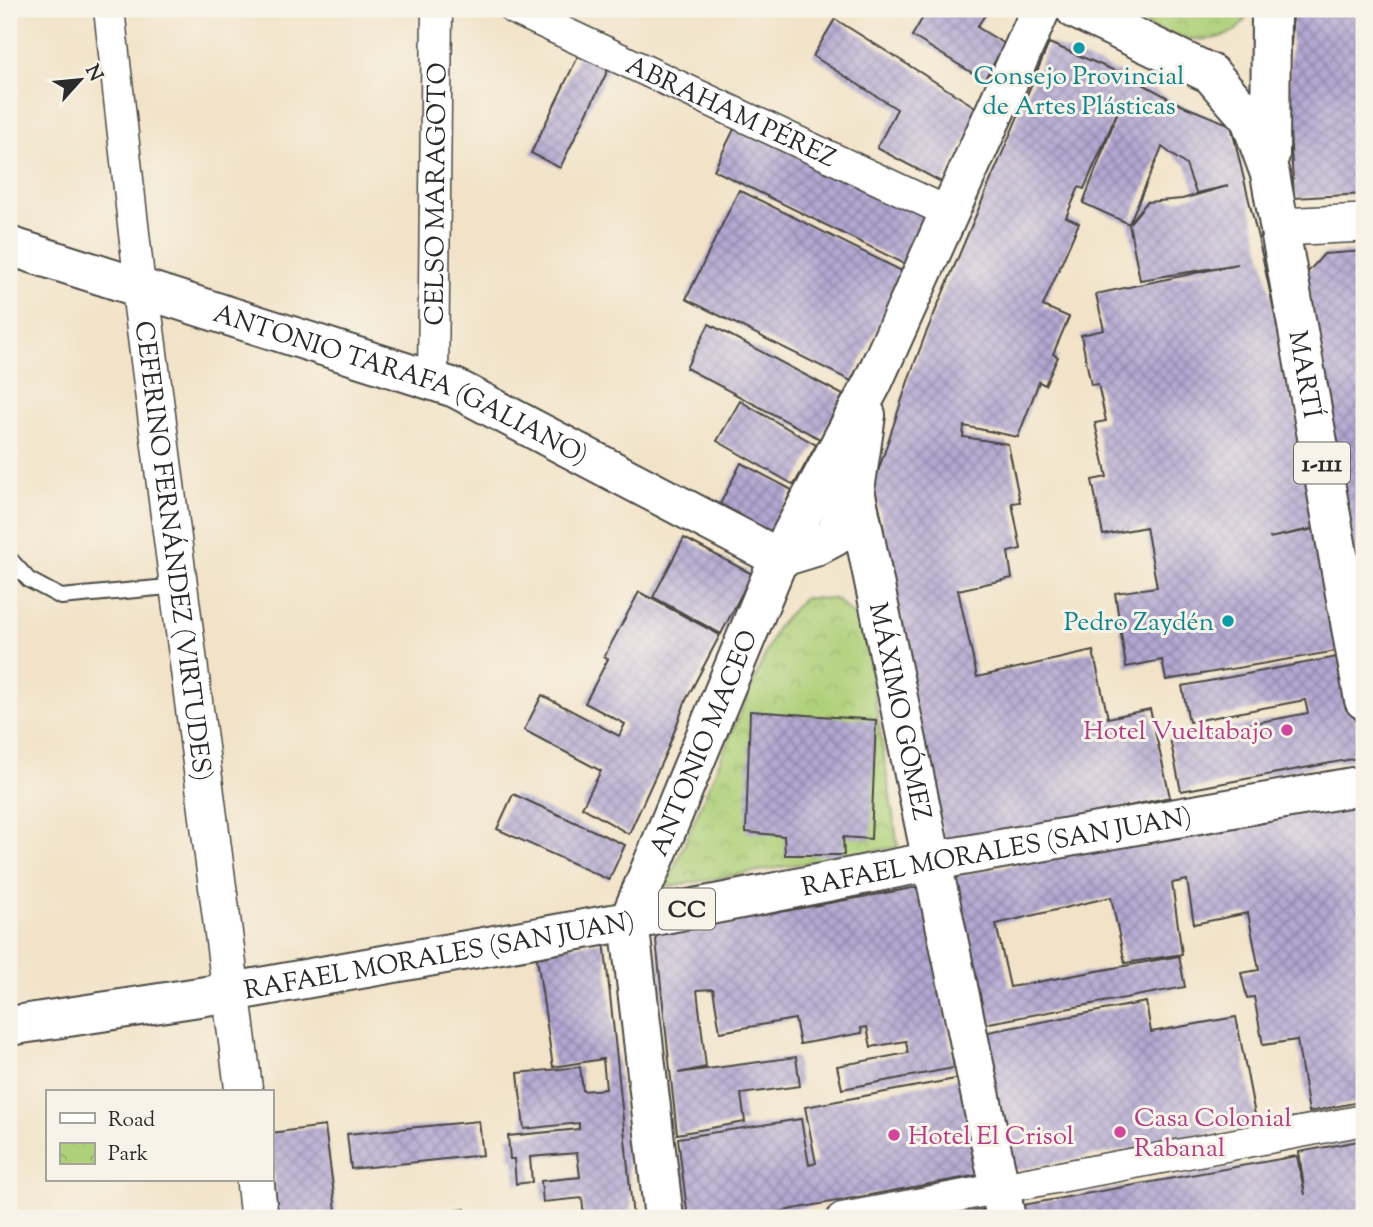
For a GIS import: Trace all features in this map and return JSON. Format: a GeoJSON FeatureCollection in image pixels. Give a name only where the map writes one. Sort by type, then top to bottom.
{"type":"FeatureCollection","features":[{"type":"Feature","properties":{"kind":"main road","name":"ANTONIO MACEO"},"geometry":{"type":"LineString","coordinates":[[664,1218],[629,921],[779,558],[873,382],[1041,9]]}},
{"type":"Feature","properties":{"kind":"main road","name":"1-111"},"geometry":{"type":"LineString","coordinates":[[1075,9],[1211,74],[1251,119],[1270,174]]}},
{"type":"Feature","properties":{"kind":"main road","name":"1-111"},"geometry":{"type":"LineString","coordinates":[[1270,174],[1271,21]]}},
{"type":"Feature","properties":{"kind":"main road"},"geometry":{"type":"LineString","coordinates":[[1211,74],[1244,65],[1271,21]]}},
{"type":"Feature","properties":{"kind":"main road","name":"MARTÍ"},"geometry":{"type":"LineString","coordinates":[[1270,174],[1364,700]]}},
{"type":"Feature","properties":{"kind":"main road","name":"ANTONIO TARAFA (GALIANO)"},"geometry":{"type":"LineString","coordinates":[[9,246],[455,388],[779,558]]}},
{"type":"Feature","properties":{"kind":"main road","name":"ANTONIO MACEO"},"geometry":{"type":"LineString","coordinates":[[779,558],[815,547],[834,537],[855,490],[873,382]]}},
{"type":"Feature","properties":{"kind":"main road","name":"MÁXIMO GÓMEZ"},"geometry":{"type":"LineString","coordinates":[[855,490],[1003,1203]]}},
{"type":"Feature","properties":{"kind":"main road","name":"RAFAEL MORALES (SAN JUAN)"},"geometry":{"type":"LineString","coordinates":[[9,1026],[232,992],[629,921],[933,861],[1364,785]]}},
{"type":"Feature","properties":{"kind":"street","name":"CEFERINO FERNÁNDEZ (VIRTUDES)"},"geometry":{"type":"LineString","coordinates":[[109,9],[140,287],[244,1090]]}},
{"type":"Feature","properties":{"kind":"street","name":"CELSO MARAGOTO"},"geometry":{"type":"LineString","coordinates":[[433,380],[437,9]]}},
{"type":"Feature","properties":{"kind":"street","name":"ABRAHAM PÉREZ"},"geometry":{"type":"LineString","coordinates":[[514,9],[950,213]]}},
{"type":"Feature","properties":{"kind":"street"},"geometry":{"type":"LineString","coordinates":[[1280,227],[1364,223]]}},
{"type":"Feature","properties":{"kind":"street"},"geometry":{"type":"LineString","coordinates":[[842,1218],[1003,1203],[1364,1119]]}},
{"type":"Feature","properties":{"kind":"street"},"geometry":{"type":"LineString","coordinates":[[255,1182],[259,1218]]}},
{"type":"Feature","properties":{"kind":"lane"},"geometry":{"type":"LineString","coordinates":[[9,558],[29,580],[61,597],[179,586]]}},
{"type":"Feature","properties":{"kind":"green space"},"geometry":{"type":"Polygon","coordinates":[[[1106,9],[1252,9],[1236,30],[1221,37],[1205,39],[1188,38],[1153,29],[1106,9]]]}},
{"type":"Feature","properties":{"kind":"green space"},"geometry":{"type":"Polygon","coordinates":[[[804,598],[835,599],[863,623],[898,847],[666,887],[777,627],[804,598]]]}},
{"type":"Feature","properties":{"kind":"building"},"geometry":{"type":"Polygon","coordinates":[[[928,9],[948,9],[960,16],[965,9],[989,9],[977,27],[1005,44],[984,80],[912,36],[928,9]]]}},
{"type":"Feature","properties":{"kind":"building"},"geometry":{"type":"Polygon","coordinates":[[[1293,9],[1364,9],[1364,194],[1294,198],[1288,98],[1293,9]]]}},
{"type":"Feature","properties":{"kind":"building"},"geometry":{"type":"Polygon","coordinates":[[[835,19],[980,110],[943,183],[877,148],[897,109],[813,56],[835,19]]]}},
{"type":"Feature","properties":{"kind":"building"},"geometry":{"type":"Polygon","coordinates":[[[1049,43],[1132,78],[1181,105],[1231,125],[1263,259],[1320,527],[1269,538],[1320,528],[1343,650],[1166,680],[1162,660],[1126,667],[1115,593],[1157,587],[1146,527],[1103,535],[1092,480],[1107,477],[1095,423],[1106,421],[1098,384],[1091,385],[1081,335],[1104,330],[1096,294],[1238,264],[1140,280],[1129,224],[1083,203],[1120,106],[1084,189],[1079,187],[1066,217],[1079,223],[1043,306],[1069,317],[1053,354],[1058,357],[1045,385],[1039,382],[1018,437],[964,426],[963,437],[1008,444],[1020,502],[1012,503],[1021,549],[1008,552],[1012,578],[958,590],[977,677],[1093,651],[1108,718],[1150,709],[1170,797],[946,846],[878,531],[884,530],[874,484],[926,333],[1049,43]],[[1162,147],[1129,224],[1147,202],[1182,199],[1228,186],[1196,193],[1186,165],[1162,147]]]}},
{"type":"Feature","properties":{"kind":"building"},"geometry":{"type":"Polygon","coordinates":[[[580,52],[610,66],[560,168],[531,153],[580,52]]]}},
{"type":"Feature","properties":{"kind":"building"},"geometry":{"type":"Polygon","coordinates":[[[736,125],[931,220],[909,266],[714,170],[736,125]]]}},
{"type":"Feature","properties":{"kind":"building"},"geometry":{"type":"Polygon","coordinates":[[[739,190],[904,272],[851,381],[686,299],[739,190]]]}},
{"type":"Feature","properties":{"kind":"building"},"geometry":{"type":"Polygon","coordinates":[[[1364,251],[1364,614],[1306,274],[1324,254],[1364,251]]]}},
{"type":"Feature","properties":{"kind":"building"},"geometry":{"type":"Polygon","coordinates":[[[709,324],[843,395],[820,439],[686,368],[709,324]]]}},
{"type":"Feature","properties":{"kind":"building"},"geometry":{"type":"Polygon","coordinates":[[[740,401],[816,445],[794,485],[717,441],[740,401]]]}},
{"type":"Feature","properties":{"kind":"building"},"geometry":{"type":"Polygon","coordinates":[[[741,463],[792,490],[768,539],[736,520],[739,514],[720,504],[741,463]]]}},
{"type":"Feature","properties":{"kind":"building"},"geometry":{"type":"Polygon","coordinates":[[[684,538],[752,574],[721,634],[653,597],[684,538]]]}},
{"type":"Feature","properties":{"kind":"building"},"geometry":{"type":"Polygon","coordinates":[[[639,592],[720,635],[686,700],[668,748],[629,834],[582,807],[601,771],[524,730],[542,695],[619,736],[625,724],[585,703],[608,659],[604,657],[639,592]]]}},
{"type":"Feature","properties":{"kind":"building","name":"Hotel Vueltabajo"},"geometry":{"type":"Polygon","coordinates":[[[1343,656],[1363,757],[1181,791],[1170,739],[1308,713],[1305,700],[1189,722],[1182,686],[1343,656]]]}},
{"type":"Feature","properties":{"kind":"building"},"geometry":{"type":"Polygon","coordinates":[[[750,711],[876,720],[871,839],[843,837],[844,855],[785,855],[784,836],[746,832],[750,711]]]}},
{"type":"Feature","properties":{"kind":"building"},"geometry":{"type":"Polygon","coordinates":[[[513,794],[625,845],[609,880],[497,829],[513,794]]]}},
{"type":"Feature","properties":{"kind":"building"},"geometry":{"type":"Polygon","coordinates":[[[1361,798],[1364,813],[1364,1101],[1309,1112],[1297,1040],[1263,1045],[1254,997],[1247,998],[1241,973],[1259,970],[1248,913],[1194,924],[1187,880],[1172,883],[1182,954],[1125,963],[1111,897],[996,924],[1010,987],[1179,956],[1185,987],[978,1025],[945,878],[1361,798]]]}},
{"type":"Feature","properties":{"kind":"building"},"geometry":{"type":"Polygon","coordinates":[[[924,886],[954,1068],[842,1089],[837,1066],[908,1053],[906,1041],[871,1047],[867,1027],[861,1028],[862,1033],[800,1044],[795,1019],[720,1032],[713,989],[697,990],[706,1067],[678,1073],[796,1057],[800,1086],[741,1094],[745,1122],[677,1134],[655,931],[736,920],[924,886]]]}},
{"type":"Feature","properties":{"kind":"building"},"geometry":{"type":"Polygon","coordinates":[[[604,941],[633,1218],[584,1218],[582,1198],[543,1202],[541,1181],[580,1177],[577,1153],[530,1157],[532,1182],[516,1184],[514,1159],[510,1159],[508,1136],[579,1129],[579,1123],[524,1129],[518,1073],[580,1067],[583,1091],[606,1089],[603,1059],[553,1067],[536,951],[604,941]]]}},
{"type":"Feature","properties":{"kind":"building"},"geometry":{"type":"Polygon","coordinates":[[[1146,1002],[1151,1032],[1236,1017],[1257,1125],[1009,1171],[983,1033],[1146,1002]]]}},
{"type":"Feature","properties":{"kind":"building"},"geometry":{"type":"Polygon","coordinates":[[[966,1077],[984,1174],[744,1218],[688,1218],[678,1138],[801,1119],[809,1165],[816,1163],[805,1107],[966,1077]]]}},
{"type":"Feature","properties":{"kind":"building"},"geometry":{"type":"Polygon","coordinates":[[[479,1121],[483,1155],[351,1169],[347,1134],[479,1121]]]}},
{"type":"Feature","properties":{"kind":"building"},"geometry":{"type":"Polygon","coordinates":[[[325,1126],[337,1218],[279,1218],[273,1172],[273,1133],[325,1126]]]}},
{"type":"Feature","properties":{"kind":"building"},"geometry":{"type":"Polygon","coordinates":[[[1364,1140],[1364,1218],[1026,1218],[1023,1205],[1297,1156],[1305,1195],[1299,1152],[1364,1140]]]}},
{"type":"Feature","properties":{"kind":"building"},"geometry":{"type":"Polygon","coordinates":[[[465,1209],[467,1218],[407,1218],[407,1217],[465,1209]]]}},
{"type":"Feature","properties":{"kind":"building"},"geometry":{"type":"Polygon","coordinates":[[[982,1210],[983,1218],[943,1217],[982,1210]]]}},
{"type":"Feature","properties":{"kind":"place","name":"Consejo Provincial de Artes Plásticas"},"geometry":{"type":"Point","coordinates":[1079,48]}},
{"type":"Feature","properties":{"kind":"place","name":"Pedro Zaydén"},"geometry":{"type":"Point","coordinates":[1228,621]}},
{"type":"Feature","properties":{"kind":"place","name":"Hotel Vueltabajo"},"geometry":{"type":"Point","coordinates":[1287,730]}},
{"type":"Feature","properties":{"kind":"place","name":"Casa Colonial Rabanal"},"geometry":{"type":"Point","coordinates":[1120,1132]}},
{"type":"Feature","properties":{"kind":"place","name":"Hotel El Crisol"},"geometry":{"type":"Point","coordinates":[894,1135]}}]}
